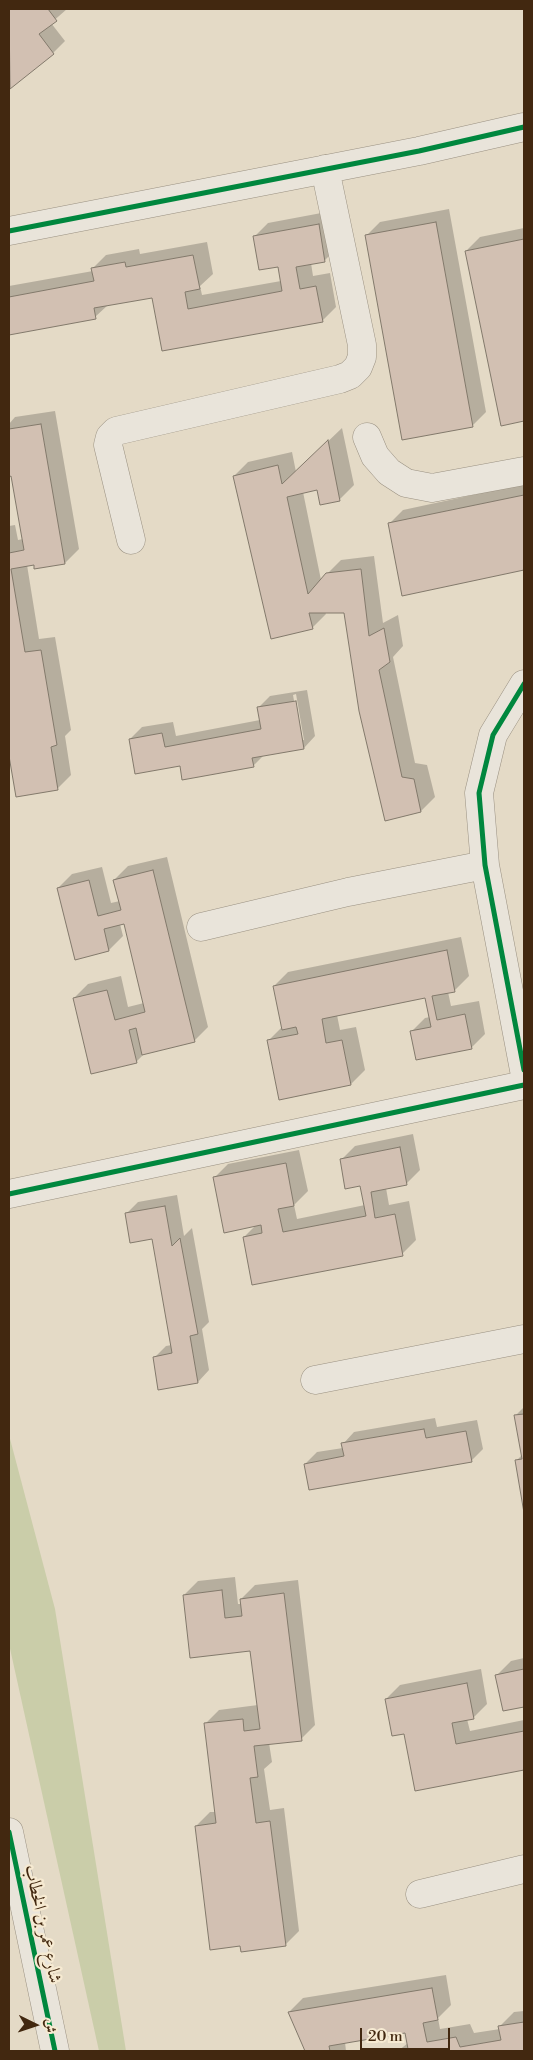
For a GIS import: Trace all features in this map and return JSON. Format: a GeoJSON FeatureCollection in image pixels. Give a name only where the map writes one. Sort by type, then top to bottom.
{"type":"FeatureCollection","features":[{"type":"Feature","properties":{"kind":"street"},"geometry":{"type":"LineString","coordinates":[[9,231],[419,151],[524,127]]}},
{"type":"Feature","properties":{"kind":"street"},"geometry":{"type":"LineString","coordinates":[[131,540],[108,444],[110,437],[116,431],[340,379],[350,375],[358,367],[362,357],[362,345],[325,169]]}},
{"type":"Feature","properties":{"kind":"street"},"geometry":{"type":"LineString","coordinates":[[367,437],[376,456],[389,472],[406,483],[432,488],[524,470]]}},
{"type":"Feature","properties":{"kind":"street"},"geometry":{"type":"LineString","coordinates":[[524,684],[493,735],[479,793],[485,866],[524,1070]]}},
{"type":"Feature","properties":{"kind":"street"},"geometry":{"type":"LineString","coordinates":[[201,927],[348,892],[485,866]]}},
{"type":"Feature","properties":{"kind":"street"},"geometry":{"type":"LineString","coordinates":[[9,1194],[524,1085]]}},
{"type":"Feature","properties":{"kind":"street"},"geometry":{"type":"LineString","coordinates":[[315,1380],[524,1339]]}},
{"type":"Feature","properties":{"kind":"street","name":"شارع عمر بن الخطاب"},"geometry":{"type":"LineString","coordinates":[[9,1832],[53,2041]]}},
{"type":"Feature","properties":{"kind":"street"},"geometry":{"type":"LineString","coordinates":[[420,1894],[524,1869]]}},
{"type":"Feature","properties":{"kind":"street"},"geometry":{"type":"LineString","coordinates":[[53,2041],[74,2051]]}},
{"type":"Feature","properties":{"kind":"green space"},"geometry":{"type":"Polygon","coordinates":[[[9,1435],[55,1609],[126,2051],[99,2051],[9,1644],[9,1435]]]}},
{"type":"Feature","properties":{"kind":"building"},"geometry":{"type":"Polygon","coordinates":[[[9,9],[48,9],[57,21],[39,34],[54,54],[10,89],[9,9]]]}},
{"type":"Feature","properties":{"kind":"building"},"geometry":{"type":"Polygon","coordinates":[[[436,222],[473,427],[402,440],[365,235],[436,222]]]}},
{"type":"Feature","properties":{"kind":"building"},"geometry":{"type":"Polygon","coordinates":[[[319,224],[325,262],[296,267],[300,289],[316,286],[323,322],[162,351],[152,298],[94,308],[96,319],[9,335],[9,297],[94,281],[91,268],[125,262],[126,267],[193,255],[200,289],[185,292],[188,309],[282,291],[278,267],[259,270],[253,236],[319,224]]]}},
{"type":"Feature","properties":{"kind":"building"},"geometry":{"type":"Polygon","coordinates":[[[524,239],[524,421],[501,426],[465,251],[524,239]]]}},
{"type":"Feature","properties":{"kind":"building"},"geometry":{"type":"Polygon","coordinates":[[[41,424],[65,564],[34,569],[34,565],[11,569],[25,652],[41,650],[57,745],[51,747],[58,790],[16,797],[9,756],[9,553],[24,550],[11,476],[9,477],[9,429],[41,424]]]}},
{"type":"Feature","properties":{"kind":"building"},"geometry":{"type":"Polygon","coordinates":[[[328,440],[340,501],[320,505],[317,490],[287,497],[308,594],[326,573],[361,569],[369,636],[384,628],[390,662],[379,670],[402,777],[414,779],[421,812],[385,821],[359,711],[344,613],[309,613],[313,629],[271,639],[233,476],[278,465],[282,484],[328,440]]]}},
{"type":"Feature","properties":{"kind":"building"},"geometry":{"type":"Polygon","coordinates":[[[524,495],[524,570],[402,596],[388,523],[524,495]]]}},
{"type":"Feature","properties":{"kind":"building"},"geometry":{"type":"Polygon","coordinates":[[[296,701],[304,749],[252,758],[254,767],[182,780],[180,766],[135,774],[129,739],[162,733],[165,747],[261,729],[257,707],[296,701]]]}},
{"type":"Feature","properties":{"kind":"building"},"geometry":{"type":"Polygon","coordinates":[[[153,870],[195,1042],[142,1055],[136,1028],[129,1030],[137,1063],[91,1074],[73,998],[107,990],[115,1020],[145,1012],[124,924],[104,929],[109,951],[75,960],[57,888],[89,880],[98,916],[121,910],[113,880],[153,870]]]}},
{"type":"Feature","properties":{"kind":"building"},"geometry":{"type":"Polygon","coordinates":[[[447,950],[455,992],[432,996],[437,1020],[465,1014],[472,1049],[416,1060],[410,1031],[431,1027],[425,998],[322,1019],[326,1043],[342,1040],[351,1085],[279,1100],[267,1040],[298,1034],[296,1027],[282,1030],[273,986],[447,950]]]}},
{"type":"Feature","properties":{"kind":"building"},"geometry":{"type":"Polygon","coordinates":[[[400,1147],[407,1185],[371,1192],[375,1218],[395,1214],[403,1256],[252,1285],[243,1237],[262,1233],[261,1225],[224,1233],[213,1177],[286,1163],[294,1206],[278,1209],[283,1232],[366,1216],[360,1186],[345,1189],[340,1159],[400,1147]]]}},
{"type":"Feature","properties":{"kind":"building"},"geometry":{"type":"Polygon","coordinates":[[[165,1206],[172,1246],[180,1238],[198,1334],[190,1336],[198,1383],[158,1390],[153,1357],[172,1353],[152,1239],[130,1243],[125,1213],[165,1206]]]}},
{"type":"Feature","properties":{"kind":"building"},"geometry":{"type":"Polygon","coordinates":[[[524,1414],[524,1513],[515,1460],[522,1459],[514,1415],[524,1414]]]}},
{"type":"Feature","properties":{"kind":"building"},"geometry":{"type":"Polygon","coordinates":[[[424,1429],[426,1438],[466,1431],[472,1462],[309,1490],[304,1464],[344,1456],[341,1443],[424,1429]]]}},
{"type":"Feature","properties":{"kind":"building"},"geometry":{"type":"Polygon","coordinates":[[[222,1590],[225,1618],[242,1616],[240,1599],[284,1593],[302,1741],[254,1746],[258,1777],[250,1778],[256,1823],[270,1821],[286,1946],[241,1952],[240,1946],[210,1950],[195,1826],[216,1823],[204,1723],[243,1719],[244,1731],[260,1729],[250,1651],[190,1658],[183,1595],[222,1590]]]}},
{"type":"Feature","properties":{"kind":"building"},"geometry":{"type":"Polygon","coordinates":[[[524,1669],[524,1707],[503,1711],[495,1675],[524,1669]]]}},
{"type":"Feature","properties":{"kind":"building"},"geometry":{"type":"Polygon","coordinates":[[[467,1683],[474,1719],[452,1723],[456,1744],[524,1731],[524,1770],[415,1791],[404,1734],[392,1736],[385,1699],[467,1683]]]}},
{"type":"Feature","properties":{"kind":"building"},"geometry":{"type":"Polygon","coordinates":[[[432,1988],[438,2020],[423,2023],[427,2042],[456,2037],[460,2047],[501,2040],[498,2026],[524,2022],[524,2051],[404,2051],[408,2049],[405,2033],[329,2046],[330,2051],[305,2051],[288,2012],[432,1988]]]}},
{"type":"Feature","properties":{"kind":"cycle path"},"geometry":{"type":"LineString","coordinates":[[9,231],[419,151],[524,127]]}},
{"type":"Feature","properties":{"kind":"cycle path"},"geometry":{"type":"LineString","coordinates":[[524,684],[493,735],[479,793],[485,865],[524,1070]]}},
{"type":"Feature","properties":{"kind":"cycle path"},"geometry":{"type":"LineString","coordinates":[[9,1194],[524,1085]]}},
{"type":"Feature","properties":{"kind":"cycle path"},"geometry":{"type":"LineString","coordinates":[[9,1832],[55,2051]]}}]}
